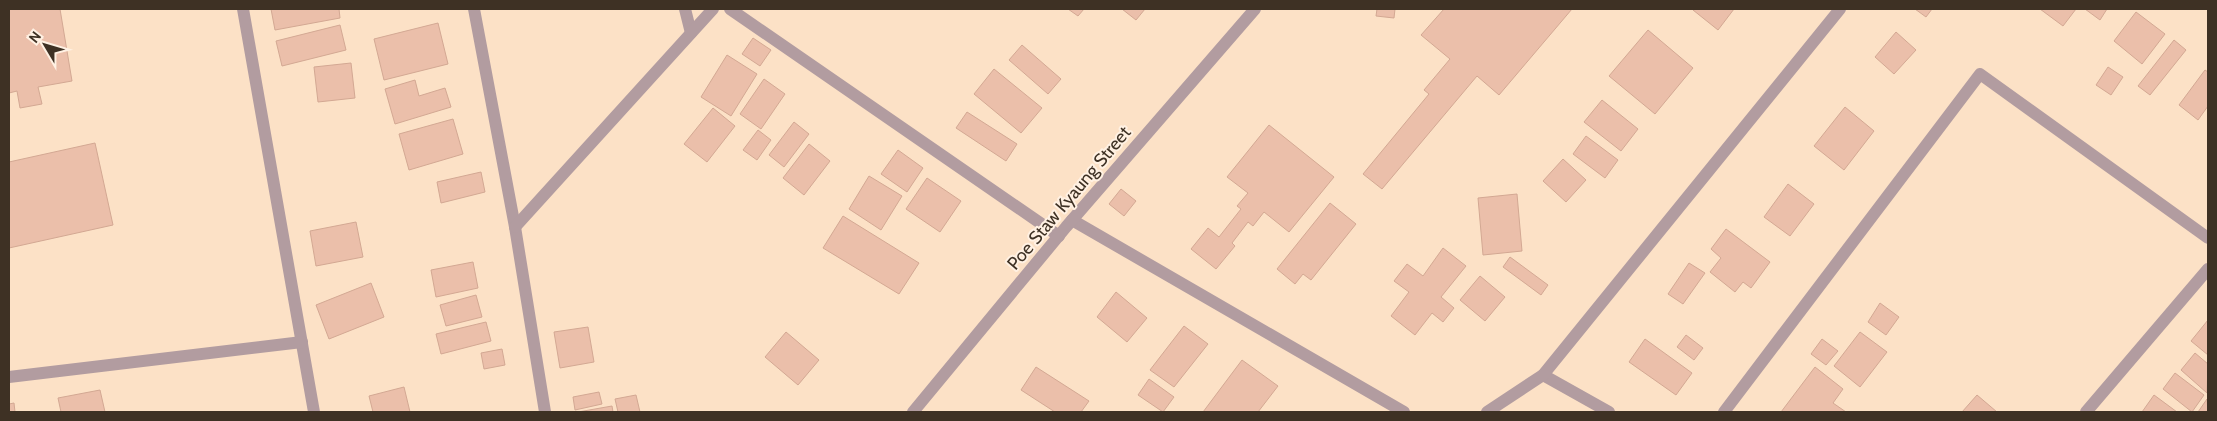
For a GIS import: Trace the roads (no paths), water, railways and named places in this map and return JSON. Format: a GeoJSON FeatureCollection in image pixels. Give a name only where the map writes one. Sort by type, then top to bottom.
{"type":"FeatureCollection","features":[{"type":"Feature","properties":{"kind":"street"},"geometry":{"type":"LineString","coordinates":[[243,9],[314,412]]}},
{"type":"Feature","properties":{"kind":"street"},"geometry":{"type":"LineString","coordinates":[[474,9],[515,228],[545,412]]}},
{"type":"Feature","properties":{"kind":"street"},"geometry":{"type":"LineString","coordinates":[[685,9],[691,33]]}},
{"type":"Feature","properties":{"kind":"street"},"geometry":{"type":"LineString","coordinates":[[515,228],[713,9]]}},
{"type":"Feature","properties":{"kind":"street"},"geometry":{"type":"LineString","coordinates":[[730,9],[1059,236]]}},
{"type":"Feature","properties":{"kind":"street","name":"Poe Staw Kyaung Street"},"geometry":{"type":"LineString","coordinates":[[913,412],[1072,220],[1255,9]]}},
{"type":"Feature","properties":{"kind":"street"},"geometry":{"type":"LineString","coordinates":[[1487,412],[1543,375],[1840,9]]}},
{"type":"Feature","properties":{"kind":"street"},"geometry":{"type":"LineString","coordinates":[[1724,412],[1980,74],[2208,238]]}},
{"type":"Feature","properties":{"kind":"street"},"geometry":{"type":"LineString","coordinates":[[1072,220],[1404,412]]}},
{"type":"Feature","properties":{"kind":"street"},"geometry":{"type":"LineString","coordinates":[[2086,412],[2208,269]]}},
{"type":"Feature","properties":{"kind":"street"},"geometry":{"type":"LineString","coordinates":[[9,377],[302,342]]}},
{"type":"Feature","properties":{"kind":"street"},"geometry":{"type":"LineString","coordinates":[[1543,375],[1609,412]]}}]}
